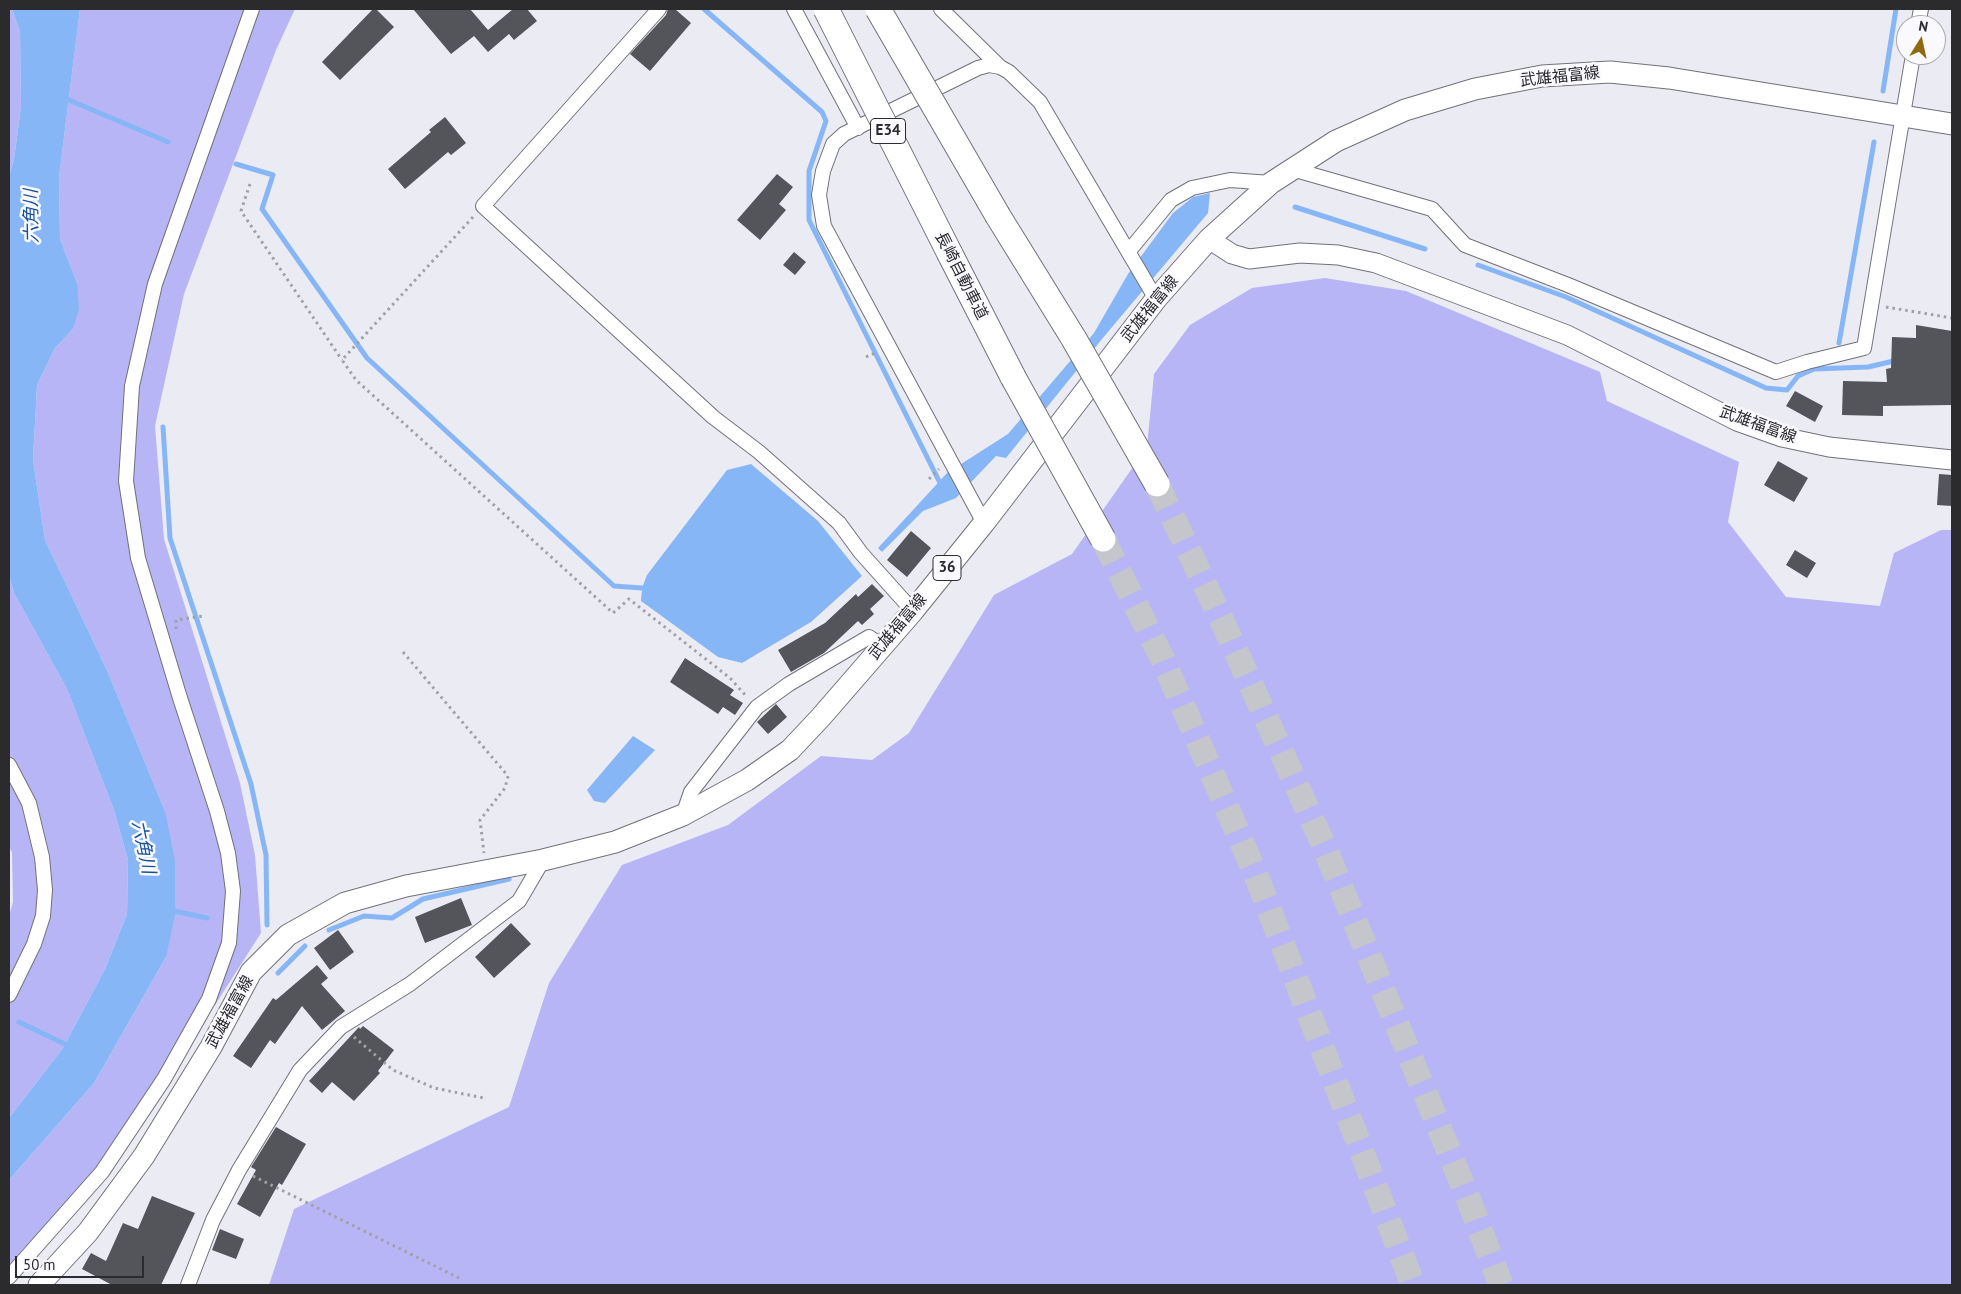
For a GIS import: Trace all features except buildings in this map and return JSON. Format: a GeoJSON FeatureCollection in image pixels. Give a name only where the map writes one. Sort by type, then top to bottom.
{"type":"FeatureCollection","features":[{"type":"Feature","properties":{"kind":"highway","name":"長崎自動車道"},"geometry":{"type":"LineString","coordinates":[[826,9],[1013,377],[1103,539]]}},
{"type":"Feature","properties":{"kind":"highway"},"geometry":{"type":"LineString","coordinates":[[878,9],[998,216],[1074,339],[1157,484]]}},
{"type":"Feature","properties":{"kind":"main road","name":"武雄福富線"},"geometry":{"type":"LineString","coordinates":[[39,1285],[88,1232],[144,1156],[211,1047],[251,972],[288,935],[345,903],[406,886],[543,860],[615,842],[683,816],[747,780],[790,750],[821,718],[913,611],[984,523],[1153,294],[1209,239],[1271,183],[1336,141],[1405,110],[1474,88],[1542,76],[1610,72],[1669,78],[1952,124]]}},
{"type":"Feature","properties":{"kind":"street"},"geometry":{"type":"LineString","coordinates":[[9,1276],[102,1172],[164,1079],[209,998],[229,943],[233,891],[228,853],[217,811],[180,698],[138,558],[126,481],[132,386],[155,284],[252,9]]}},
{"type":"Feature","properties":{"kind":"street"},"geometry":{"type":"LineString","coordinates":[[659,9],[483,206],[713,417],[759,452],[838,523],[913,611]]}},
{"type":"Feature","properties":{"kind":"street"},"geometry":{"type":"LineString","coordinates":[[794,9],[858,128]]}},
{"type":"Feature","properties":{"kind":"street"},"geometry":{"type":"LineString","coordinates":[[941,9],[1000,67],[1009,72],[1040,102],[1153,294]]}},
{"type":"Feature","properties":{"kind":"street"},"geometry":{"type":"LineString","coordinates":[[984,523],[971,499],[945,463],[824,226],[819,195],[823,171],[833,144],[844,134],[978,68],[989,65],[1000,67]]}},
{"type":"Feature","properties":{"kind":"street"},"geometry":{"type":"LineString","coordinates":[[1292,170],[1432,209],[1464,245],[1568,285],[1776,372],[1864,348],[1911,65]]}},
{"type":"Feature","properties":{"kind":"street"},"geometry":{"type":"LineString","coordinates":[[1131,255],[1171,200],[1192,188],[1230,180],[1271,183]]}},
{"type":"Feature","properties":{"kind":"street","name":"武雄福富線"},"geometry":{"type":"LineString","coordinates":[[1209,239],[1232,254],[1248,259],[1300,253],[1338,255],[1376,263],[1567,335],[1738,421],[1782,437],[1829,447],[1952,460]]}},
{"type":"Feature","properties":{"kind":"street"},"geometry":{"type":"LineString","coordinates":[[683,816],[690,792],[757,707],[789,684],[869,637],[882,646]]}},
{"type":"Feature","properties":{"kind":"street"},"geometry":{"type":"LineString","coordinates":[[9,765],[28,803],[42,857],[45,890],[43,916],[34,944],[9,994]]}},
{"type":"Feature","properties":{"kind":"street"},"geometry":{"type":"LineString","coordinates":[[188,1285],[213,1220],[239,1170],[300,1070],[342,1027],[410,984],[519,901],[543,860]]}},
{"type":"Feature","properties":{"kind":"path"},"geometry":{"type":"LineString","coordinates":[[250,184],[241,211],[356,380],[613,612],[629,599],[730,678],[757,707]]}},
{"type":"Feature","properties":{"kind":"path"},"geometry":{"type":"LineString","coordinates":[[342,360],[483,206]]}},
{"type":"Feature","properties":{"kind":"path"},"geometry":{"type":"LineString","coordinates":[[1871,305],[1952,318]]}},
{"type":"Feature","properties":{"kind":"path"},"geometry":{"type":"LineString","coordinates":[[928,479],[945,463]]}},
{"type":"Feature","properties":{"kind":"path"},"geometry":{"type":"LineString","coordinates":[[191,618],[203,616]]}},
{"type":"Feature","properties":{"kind":"path"},"geometry":{"type":"LineString","coordinates":[[403,652],[508,776],[505,788],[480,820],[486,871]]}},
{"type":"Feature","properties":{"kind":"path"},"geometry":{"type":"LineString","coordinates":[[342,1027],[392,1070],[434,1088],[484,1098]]}},
{"type":"Feature","properties":{"kind":"path"},"geometry":{"type":"LineString","coordinates":[[239,1170],[460,1278]]}},
{"type":"Feature","properties":{"kind":"shaded area"},"geometry":{"type":"Polygon","coordinates":[[[9,9],[12,9],[20,31],[21,107],[14,159],[9,177],[9,9]]]}},
{"type":"Feature","properties":{"kind":"shaded area"},"geometry":{"type":"Polygon","coordinates":[[[80,9],[295,9],[276,50],[184,294],[155,426],[164,539],[240,783],[255,855],[261,933],[215,1005],[199,1012],[96,1169],[9,1265],[9,1180],[94,1083],[166,957],[165,811],[106,668],[45,540],[33,460],[37,385],[55,348],[73,329],[77,283],[60,239],[59,177],[80,9]]]}},
{"type":"Feature","properties":{"kind":"shaded area"},"geometry":{"type":"Polygon","coordinates":[[[1325,278],[1406,291],[1600,372],[1607,401],[1739,462],[1728,522],[1786,597],[1880,606],[1894,553],[1941,530],[1952,530],[1952,1285],[269,1285],[294,1209],[509,1107],[549,983],[622,865],[728,825],[821,756],[872,760],[909,733],[994,595],[1072,554],[1147,447],[1154,374],[1190,325],[1252,288],[1325,278]]]}},
{"type":"Feature","properties":{"kind":"shaded area"},"geometry":{"type":"Polygon","coordinates":[[[9,575],[14,593],[67,689],[114,810],[128,860],[127,914],[105,969],[63,1048],[9,1118],[9,916],[13,902],[12,853],[9,846],[9,575]]]}},
{"type":"Feature","properties":{"kind":"water","name":"六角川"},"geometry":{"type":"Polygon","coordinates":[[[12,9],[80,9],[59,177],[60,239],[77,283],[79,309],[73,329],[55,348],[37,385],[33,460],[45,540],[106,668],[165,811],[175,861],[175,915],[166,957],[94,1083],[9,1180],[9,1118],[63,1048],[105,969],[127,914],[128,860],[114,810],[67,689],[14,593],[9,575],[9,177],[14,159],[21,107],[20,31],[12,9]]]}},
{"type":"Feature","properties":{"kind":"water"},"geometry":{"type":"Polygon","coordinates":[[[1210,193],[1208,213],[1102,339],[1006,458],[996,456],[956,498],[923,511],[882,552],[878,548],[947,473],[1008,434],[1094,333],[1128,274],[1173,213],[1193,197],[1210,193]]]}},
{"type":"Feature","properties":{"kind":"water"},"geometry":{"type":"Polygon","coordinates":[[[751,464],[818,521],[862,576],[811,622],[742,663],[718,657],[641,601],[642,588],[647,575],[727,470],[751,464]]]}},
{"type":"Feature","properties":{"kind":"water"},"geometry":{"type":"Polygon","coordinates":[[[633,736],[655,750],[605,803],[594,801],[587,790],[633,736]]]}},
{"type":"Feature","properties":{"kind":"waterway"},"geometry":{"type":"LineString","coordinates":[[704,9],[822,112],[826,121],[809,171],[809,220],[941,485]]}},
{"type":"Feature","properties":{"kind":"waterway"},"geometry":{"type":"LineString","coordinates":[[1883,91],[1896,9]]}},
{"type":"Feature","properties":{"kind":"waterway"},"geometry":{"type":"LineString","coordinates":[[62,97],[168,142]]}},
{"type":"Feature","properties":{"kind":"waterway"},"geometry":{"type":"LineString","coordinates":[[1839,343],[1874,142]]}},
{"type":"Feature","properties":{"kind":"waterway"},"geometry":{"type":"LineString","coordinates":[[236,164],[273,175],[262,209],[367,358],[614,586],[642,588]]}},
{"type":"Feature","properties":{"kind":"waterway"},"geometry":{"type":"LineString","coordinates":[[1295,207],[1425,249]]}},
{"type":"Feature","properties":{"kind":"waterway"},"geometry":{"type":"LineString","coordinates":[[1478,265],[1566,297],[1766,388],[1787,390],[1798,376],[1814,369],[1868,367],[1898,360]]}},
{"type":"Feature","properties":{"kind":"waterway"},"geometry":{"type":"LineString","coordinates":[[163,427],[170,538],[251,784],[266,855],[267,925]]}},
{"type":"Feature","properties":{"kind":"waterway"},"geometry":{"type":"LineString","coordinates":[[329,930],[364,916],[392,918],[423,899],[509,879]]}},
{"type":"Feature","properties":{"kind":"waterway"},"geometry":{"type":"LineString","coordinates":[[169,910],[207,918]]}},
{"type":"Feature","properties":{"kind":"waterway"},"geometry":{"type":"LineString","coordinates":[[278,973],[305,946]]}},
{"type":"Feature","properties":{"kind":"waterway"},"geometry":{"type":"LineString","coordinates":[[19,1022],[71,1047]]}},
{"type":"Feature","properties":{"kind":"tunnel"},"geometry":{"type":"LineString","coordinates":[[1157,484],[1224,625],[1324,846],[1470,1203],[1501,1285]]}},
{"type":"Feature","properties":{"kind":"tunnel"},"geometry":{"type":"LineString","coordinates":[[1103,539],[1163,660],[1256,875],[1413,1285]]}}]}
